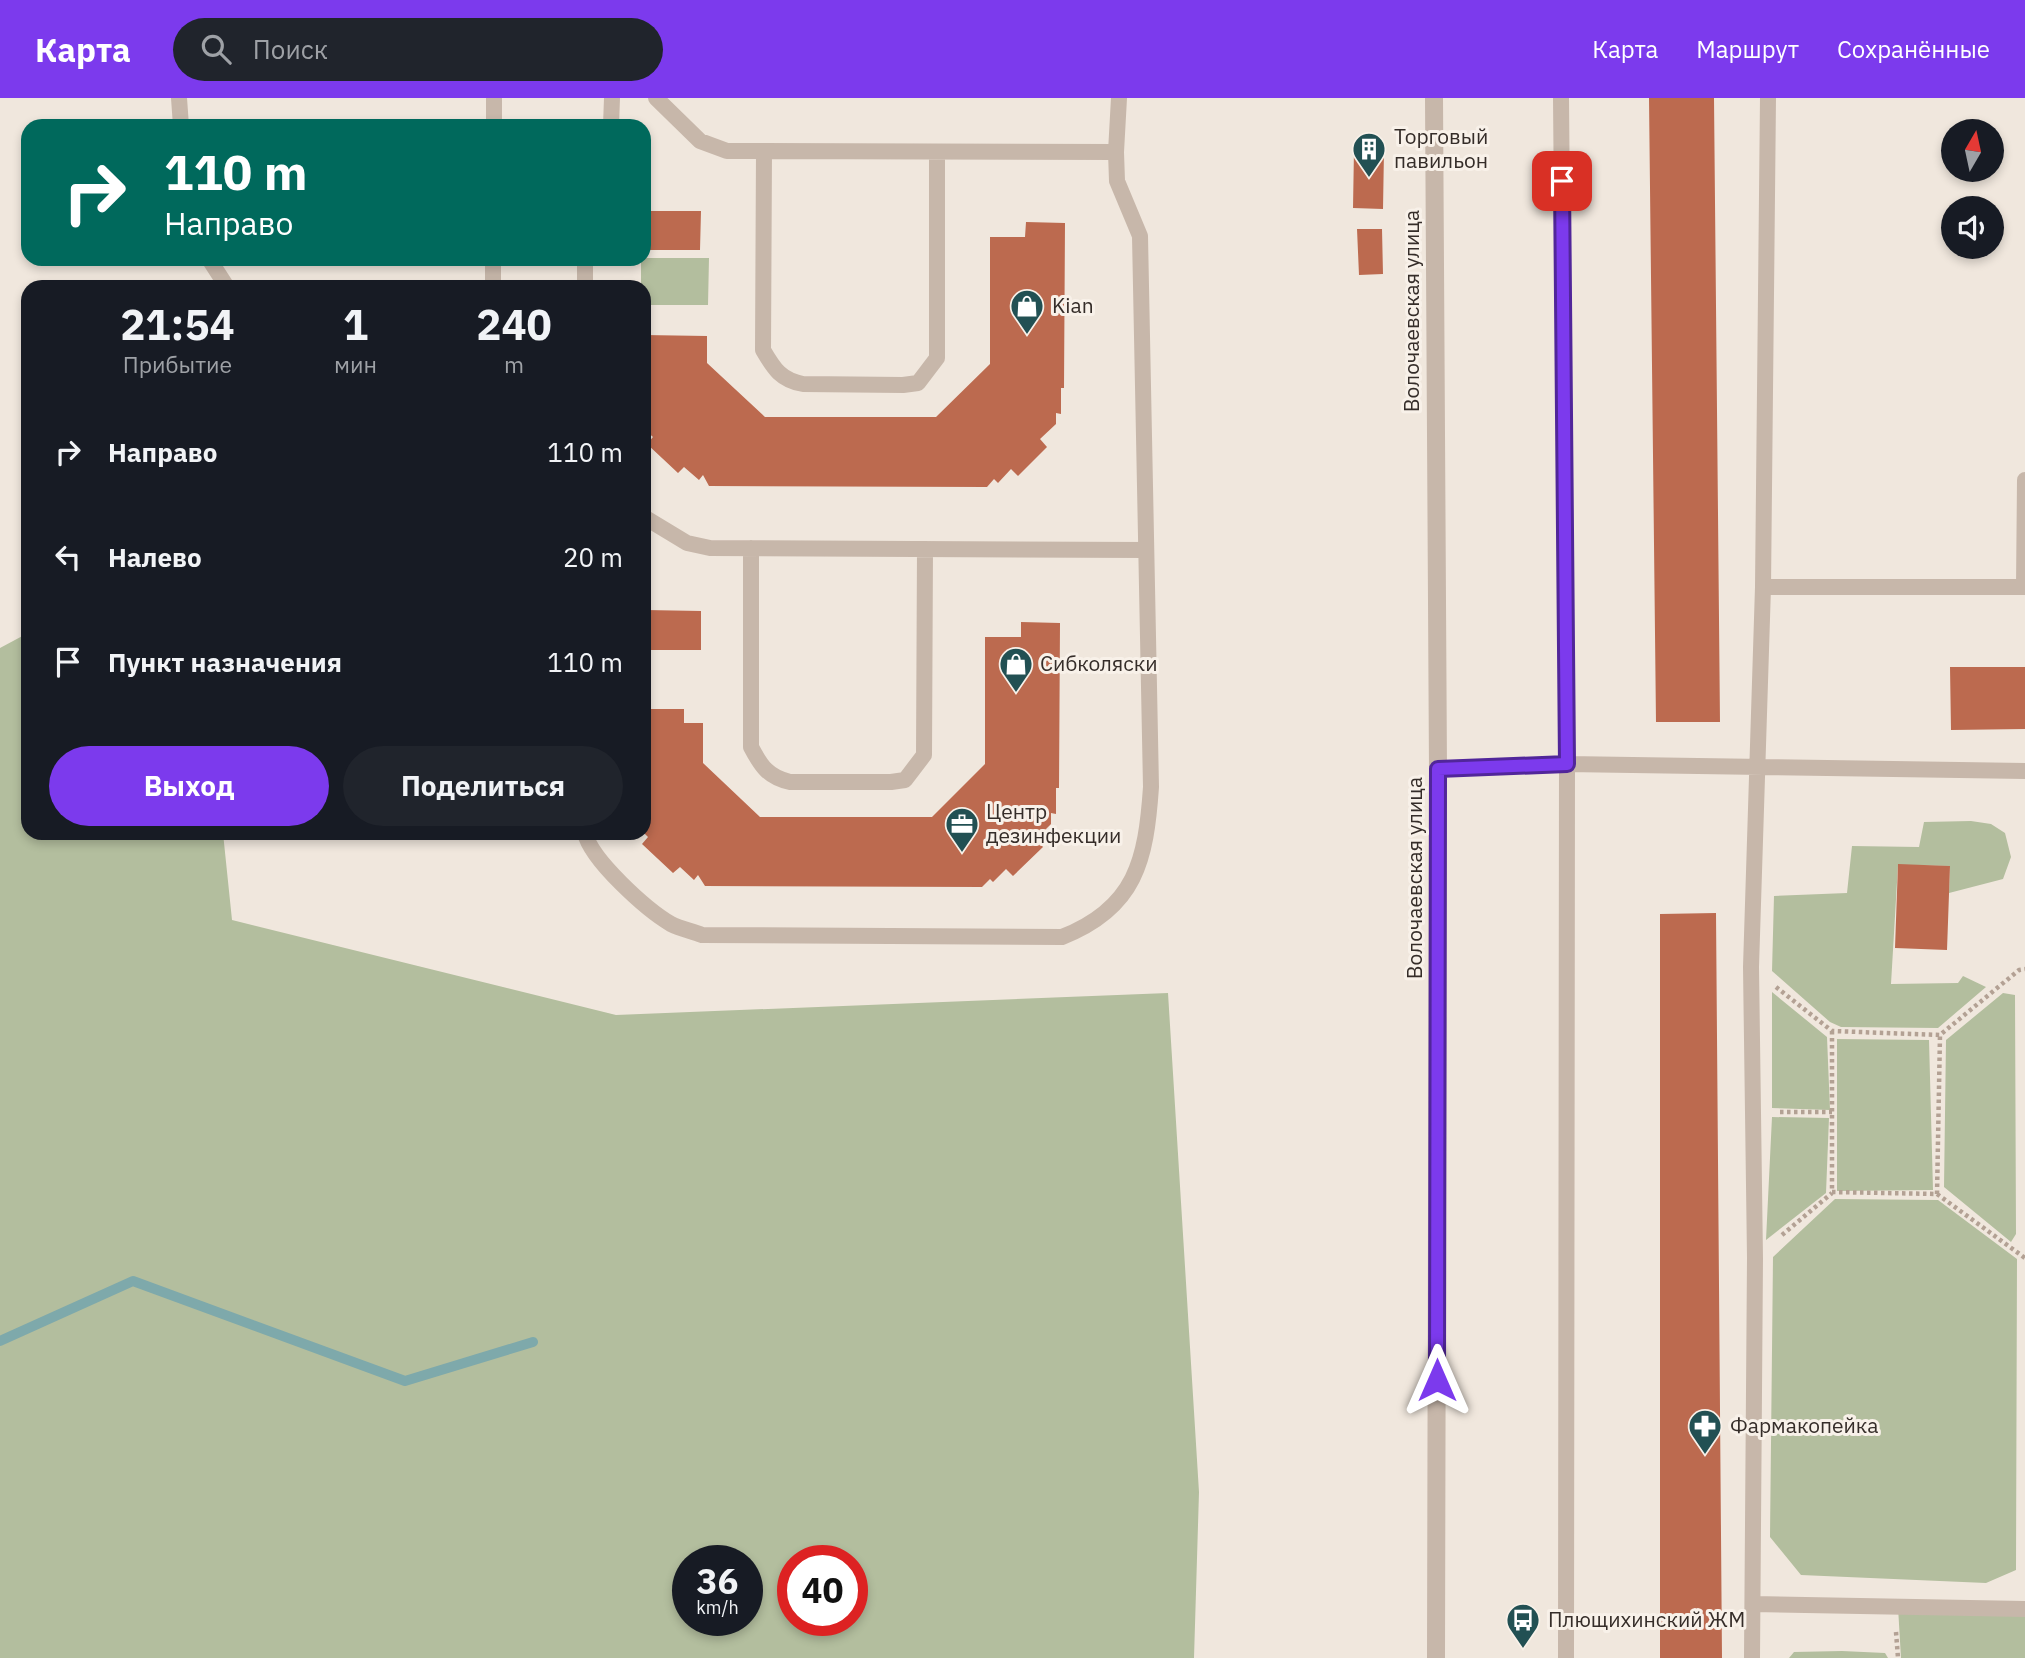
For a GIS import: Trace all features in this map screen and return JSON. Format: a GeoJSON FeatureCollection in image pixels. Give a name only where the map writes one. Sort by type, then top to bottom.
{"type":"FeatureCollection","features":[{"type":"Feature","properties":{"kind":"street","name":"Волочаевская улица"},"geometry":{"type":"LineString","coordinates":[[1434,98],[1438,769],[1436,1658]]}},
{"type":"Feature","properties":{"kind":"lane"},"geometry":{"type":"LineString","coordinates":[[179,98],[180,119]]}},
{"type":"Feature","properties":{"kind":"lane"},"geometry":{"type":"LineString","coordinates":[[494,98],[494,119]]}},
{"type":"Feature","properties":{"kind":"lane"},"geometry":{"type":"LineString","coordinates":[[611,98],[611,119]]}},
{"type":"Feature","properties":{"kind":"lane"},"geometry":{"type":"LineString","coordinates":[[656,98],[699,141],[711,147],[764,151],[1116,152]]}},
{"type":"Feature","properties":{"kind":"lane"},"geometry":{"type":"LineString","coordinates":[[589,840],[600,859],[649,908],[672,924],[702,935],[1062,937],[1090,926],[1111,909],[1135,878],[1148,837],[1151,787],[1140,236],[1117,181],[1119,98]]}},
{"type":"Feature","properties":{"kind":"lane"},"geometry":{"type":"LineString","coordinates":[[1561,98],[1567,764],[1566,1658]]}},
{"type":"Feature","properties":{"kind":"lane"},"geometry":{"type":"LineString","coordinates":[[1752,1658],[1755,1258],[1751,967],[1763,587],[1768,98]]}},
{"type":"Feature","properties":{"kind":"lane"},"geometry":{"type":"LineString","coordinates":[[764,151],[763,351],[776,373],[787,381],[803,384],[891,385],[918,383],[937,358],[937,152]]}},
{"type":"Feature","properties":{"kind":"lane"},"geometry":{"type":"LineString","coordinates":[[1763,587],[2024,586],[2025,480]]}},
{"type":"Feature","properties":{"kind":"lane"},"geometry":{"type":"LineString","coordinates":[[651,521],[687,543],[710,548],[1146,550]]}},
{"type":"Feature","properties":{"kind":"lane"},"geometry":{"type":"LineString","coordinates":[[751,548],[751,747],[764,770],[775,778],[790,782],[905,780],[924,755],[925,549]]}},
{"type":"Feature","properties":{"kind":"lane"},"geometry":{"type":"LineString","coordinates":[[1438,769],[1567,764],[2025,771]]}},
{"type":"Feature","properties":{"kind":"lane"},"geometry":{"type":"LineString","coordinates":[[1753,1604],[2025,1609]]}},
{"type":"Feature","properties":{"kind":"path"},"geometry":{"type":"LineString","coordinates":[[1751,967],[1832,1031],[1940,1035],[2019,970],[2025,969]]}},
{"type":"Feature","properties":{"kind":"path"},"geometry":{"type":"LineString","coordinates":[[1832,1031],[1832,1192]]}},
{"type":"Feature","properties":{"kind":"path"},"geometry":{"type":"LineString","coordinates":[[1937,1194],[1940,1035]]}},
{"type":"Feature","properties":{"kind":"path"},"geometry":{"type":"LineString","coordinates":[[1752,1112],[1832,1112]]}},
{"type":"Feature","properties":{"kind":"path"},"geometry":{"type":"LineString","coordinates":[[1755,1258],[1832,1192],[1937,1194],[2025,1258]]}},
{"type":"Feature","properties":{"kind":"green space"},"geometry":{"type":"Polygon","coordinates":[[[651,258],[709,258],[708,305],[651,305],[651,280],[641,280],[641,266],[651,266],[651,258]]]}},
{"type":"Feature","properties":{"kind":"green space"},"geometry":{"type":"Polygon","coordinates":[[[21,637],[21,840],[224,840],[232,920],[616,1015],[1168,993],[1199,1492],[1194,1658],[0,1658],[0,648],[21,637]]]}},
{"type":"Feature","properties":{"kind":"green space"},"geometry":{"type":"Polygon","coordinates":[[[1971,821],[1991,824],[2005,833],[2011,857],[2003,879],[1949,893],[1950,866],[1898,865],[1891,984],[1958,983],[1963,976],[1986,987],[1938,1028],[1841,1027],[1830,1022],[1772,971],[1774,896],[1847,893],[1852,846],[1919,847],[1924,822],[1971,821]]]}},
{"type":"Feature","properties":{"kind":"green space"},"geometry":{"type":"Polygon","coordinates":[[[1772,992],[1827,1037],[1830,1110],[1772,1108],[1772,992]]]}},
{"type":"Feature","properties":{"kind":"green space"},"geometry":{"type":"Polygon","coordinates":[[[2003,993],[2015,995],[2016,1234],[2011,1242],[1944,1187],[1946,1040],[2003,993]]]}},
{"type":"Feature","properties":{"kind":"green space"},"geometry":{"type":"Polygon","coordinates":[[[1837,1039],[1929,1040],[1933,1190],[1837,1191],[1837,1039]]]}},
{"type":"Feature","properties":{"kind":"green space"},"geometry":{"type":"Polygon","coordinates":[[[1772,1117],[1829,1118],[1826,1193],[1766,1240],[1772,1117]]]}},
{"type":"Feature","properties":{"kind":"green space"},"geometry":{"type":"Polygon","coordinates":[[[1835,1199],[1938,1200],[2017,1259],[2016,1570],[1986,1583],[1801,1575],[1770,1537],[1773,1257],[1835,1199]]]}},
{"type":"Feature","properties":{"kind":"green space"},"geometry":{"type":"Polygon","coordinates":[[[1898,1607],[2025,1609],[2025,1658],[1901,1658],[1898,1607]]]}},
{"type":"Feature","properties":{"kind":"green space"},"geometry":{"type":"Polygon","coordinates":[[[1794,1652],[1885,1653],[1888,1658],[1789,1658],[1794,1652]]]}},
{"type":"Feature","properties":{"kind":"building"},"geometry":{"type":"Polygon","coordinates":[[[1649,98],[1714,98],[1720,722],[1656,722],[1649,98]]]}},
{"type":"Feature","properties":{"kind":"building","name":"Торговый павильон"},"geometry":{"type":"Polygon","coordinates":[[[1354,149],[1384,150],[1383,209],[1353,208],[1354,149]]]}},
{"type":"Feature","properties":{"kind":"building"},"geometry":{"type":"Polygon","coordinates":[[[651,211],[701,211],[700,250],[651,250],[651,211]]]}},
{"type":"Feature","properties":{"kind":"building"},"geometry":{"type":"Polygon","coordinates":[[[1026,222],[1065,223],[1064,388],[1061,388],[1061,414],[1056,413],[1056,424],[1040,439],[1047,447],[1018,476],[1011,469],[998,483],[994,479],[987,487],[709,486],[703,475],[699,480],[684,467],[678,473],[651,448],[651,335],[707,336],[707,363],[765,417],[936,417],[990,364],[990,237],[1025,237],[1026,222]]]}},
{"type":"Feature","properties":{"kind":"building","name":"Торговый павильон"},"geometry":{"type":"Polygon","coordinates":[[[1357,229],[1382,229],[1383,274],[1359,275],[1357,229]]]}},
{"type":"Feature","properties":{"kind":"building"},"geometry":{"type":"Polygon","coordinates":[[[651,610],[701,611],[701,650],[651,650],[651,610]]]}},
{"type":"Feature","properties":{"kind":"building"},"geometry":{"type":"Polygon","coordinates":[[[1021,622],[1060,623],[1059,788],[1056,788],[1056,814],[1051,813],[1051,824],[1036,839],[1043,847],[1013,876],[1006,869],[993,882],[990,879],[982,887],[705,886],[698,875],[694,880],[680,867],[673,873],[642,844],[645,840],[651,840],[651,709],[684,709],[684,723],[703,723],[703,763],[760,817],[932,817],[985,764],[985,637],[1021,637],[1021,622]]]}},
{"type":"Feature","properties":{"kind":"building"},"geometry":{"type":"Polygon","coordinates":[[[1950,667],[2025,667],[2025,729],[1951,730],[1950,667]]]}},
{"type":"Feature","properties":{"kind":"building"},"geometry":{"type":"Polygon","coordinates":[[[1898,864],[1950,866],[1947,950],[1895,948],[1898,864]]]}},
{"type":"Feature","properties":{"kind":"building"},"geometry":{"type":"Polygon","coordinates":[[[1716,913],[1722,1658],[1660,1658],[1660,914],[1716,913]]]}},
{"type":"Feature","properties":{"kind":"waterway"},"geometry":{"type":"LineString","coordinates":[[0,1341],[133,1281],[405,1381],[533,1342]]}},
{"type":"Feature","properties":{"kind":"place","name":"Торговый павильон"},"geometry":{"type":"Point","coordinates":[1369,179]}},
{"type":"Feature","properties":{"kind":"place","name":"Kian"},"geometry":{"type":"Point","coordinates":[1027,336]}},
{"type":"Feature","properties":{"kind":"place","name":"Сибколяски"},"geometry":{"type":"Point","coordinates":[1016,694]}},
{"type":"Feature","properties":{"kind":"place","name":"Центр дезинфекции"},"geometry":{"type":"Point","coordinates":[962,854]}},
{"type":"Feature","properties":{"kind":"place","name":"Фармакопейка"},"geometry":{"type":"Point","coordinates":[1705,1456]}},
{"type":"Feature","properties":{"kind":"place","name":"Плющихинский ЖМ"},"geometry":{"type":"Point","coordinates":[1523,1650]}},
{"type":"Feature","properties":{"kind":"route"},"geometry":{"type":"LineString","coordinates":[[1437,1380],[1438,769],[1567,764],[1562,181]]}}]}
